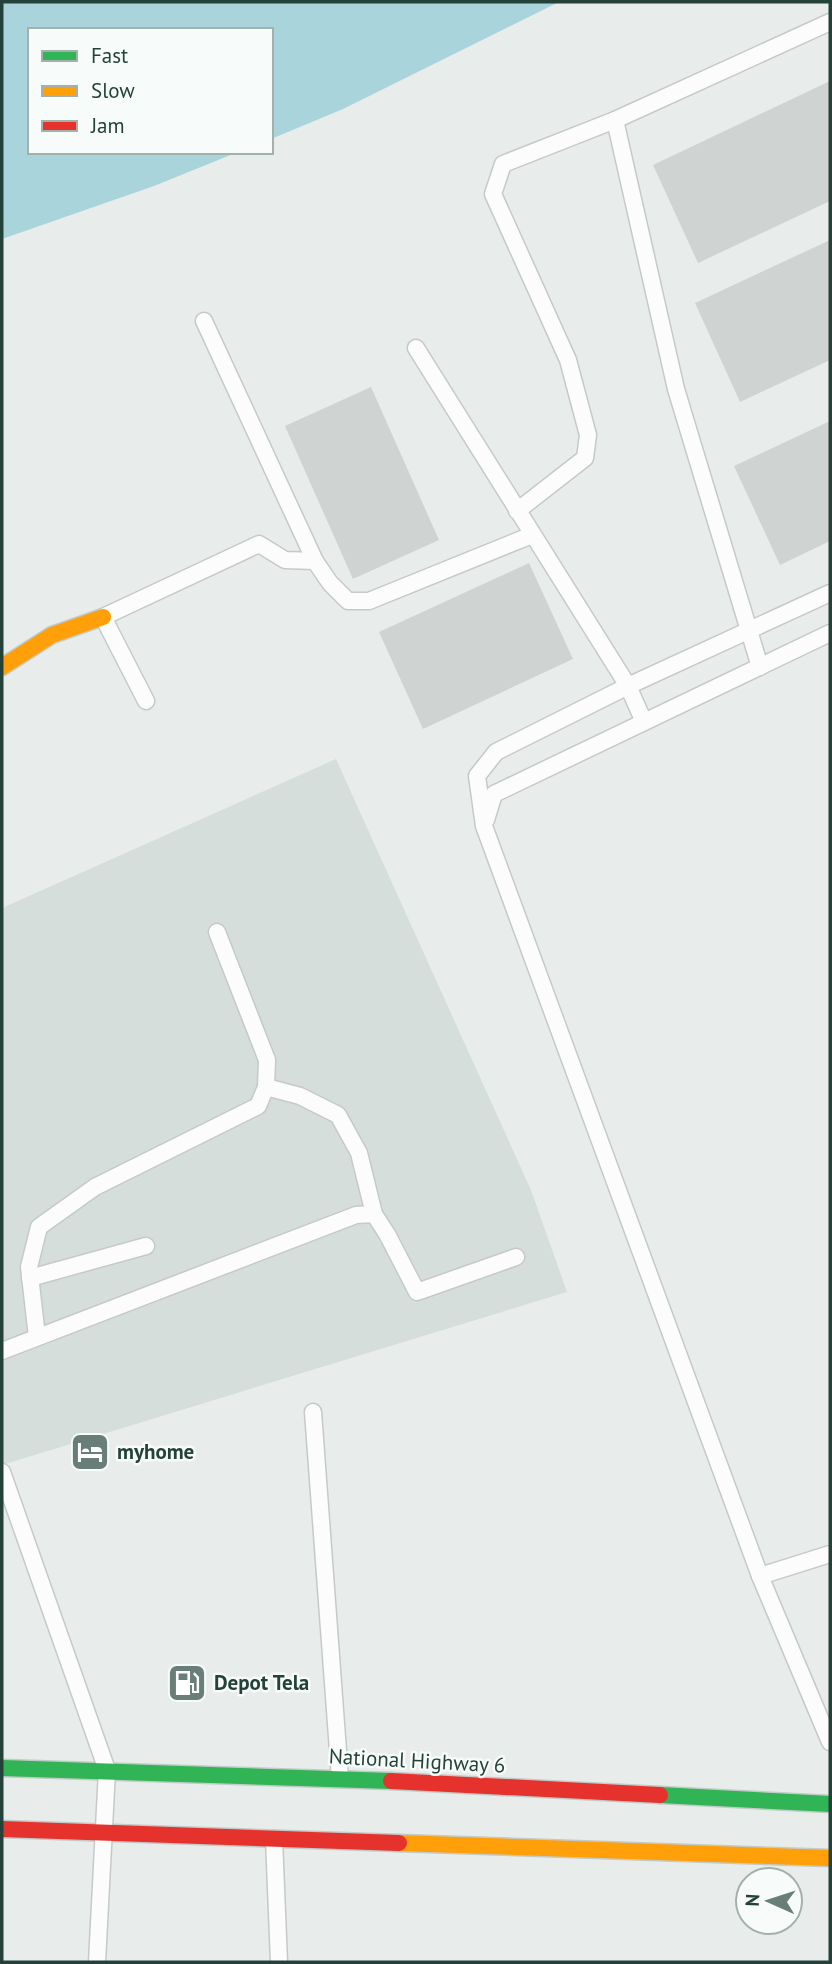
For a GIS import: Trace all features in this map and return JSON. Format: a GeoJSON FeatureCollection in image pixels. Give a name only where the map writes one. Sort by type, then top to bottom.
{"type":"FeatureCollection","features":[{"type":"Feature","properties":{"kind":"main road"},"geometry":{"type":"LineString","coordinates":[[2,667],[52,635],[103,617]]}},
{"type":"Feature","properties":{"kind":"main road","name":"National Highway 6"},"geometry":{"type":"LineString","coordinates":[[2,1768],[340,1778],[830,1804]]}},
{"type":"Feature","properties":{"kind":"main road"},"geometry":{"type":"LineString","coordinates":[[2,1829],[830,1858]]}},
{"type":"Feature","properties":{"kind":"lane"},"geometry":{"type":"LineString","coordinates":[[517,511],[585,457],[589,435],[568,360],[493,194],[503,164],[615,120],[830,22]]}},
{"type":"Feature","properties":{"kind":"lane"},"geometry":{"type":"LineString","coordinates":[[615,120],[676,389],[760,667]]}},
{"type":"Feature","properties":{"kind":"lane"},"geometry":{"type":"LineString","coordinates":[[204,321],[315,561],[348,601],[369,601],[533,535]]}},
{"type":"Feature","properties":{"kind":"lane"},"geometry":{"type":"LineString","coordinates":[[416,348],[628,686],[643,722]]}},
{"type":"Feature","properties":{"kind":"lane"},"geometry":{"type":"LineString","coordinates":[[146,701],[103,617],[259,544],[285,561],[315,561]]}},
{"type":"Feature","properties":{"kind":"lane"},"geometry":{"type":"LineString","coordinates":[[830,593],[628,686],[496,752],[477,776],[484,826],[760,1576],[830,1742]]}},
{"type":"Feature","properties":{"kind":"lane"},"geometry":{"type":"LineString","coordinates":[[484,826],[494,794],[830,633]]}},
{"type":"Feature","properties":{"kind":"lane"},"geometry":{"type":"LineString","coordinates":[[37,1337],[29,1268],[38,1227],[95,1187],[258,1106],[266,1087],[267,1060],[217,932]]}},
{"type":"Feature","properties":{"kind":"lane"},"geometry":{"type":"LineString","coordinates":[[266,1087],[300,1096],[338,1115],[359,1153],[373,1214],[387,1234],[417,1292],[516,1257]]}},
{"type":"Feature","properties":{"kind":"lane"},"geometry":{"type":"LineString","coordinates":[[2,1351],[356,1215],[373,1214]]}},
{"type":"Feature","properties":{"kind":"lane"},"geometry":{"type":"LineString","coordinates":[[30,1278],[146,1246]]}},
{"type":"Feature","properties":{"kind":"lane"},"geometry":{"type":"LineString","coordinates":[[313,1412],[340,1778]]}},
{"type":"Feature","properties":{"kind":"lane"},"geometry":{"type":"LineString","coordinates":[[2,1472],[107,1770],[97,1962]]}},
{"type":"Feature","properties":{"kind":"lane"},"geometry":{"type":"LineString","coordinates":[[760,1576],[830,1554]]}},
{"type":"Feature","properties":{"kind":"lane"},"geometry":{"type":"LineString","coordinates":[[274,1839],[279,1962]]}},
{"type":"Feature","properties":{"kind":"shaded area"},"geometry":{"type":"Polygon","coordinates":[[[336,759],[531,1190],[567,1292],[2,1465],[2,908],[336,759]]]}},
{"type":"Feature","properties":{"kind":"water"},"geometry":{"type":"Polygon","coordinates":[[[2,2],[559,2],[343,109],[273,138],[273,28],[28,28],[28,154],[233,154],[154,186],[2,239],[2,2]]]}},
{"type":"Feature","properties":{"kind":"building"},"geometry":{"type":"Polygon","coordinates":[[[830,81],[830,201],[698,263],[653,165],[830,81]]]}},
{"type":"Feature","properties":{"kind":"building"},"geometry":{"type":"Polygon","coordinates":[[[830,240],[830,360],[740,402],[695,303],[830,240]]]}},
{"type":"Feature","properties":{"kind":"building"},"geometry":{"type":"Polygon","coordinates":[[[371,387],[439,540],[353,579],[285,426],[371,387]]]}},
{"type":"Feature","properties":{"kind":"building"},"geometry":{"type":"Polygon","coordinates":[[[830,421],[830,541],[780,565],[734,466],[830,421]]]}},
{"type":"Feature","properties":{"kind":"building"},"geometry":{"type":"Polygon","coordinates":[[[529,563],[573,659],[423,729],[379,632],[529,563]]]}},
{"type":"Feature","properties":{"kind":"traffic: fast"},"geometry":{"type":"LineString","coordinates":[[2,1768],[391,1781]]}},
{"type":"Feature","properties":{"kind":"traffic: fast"},"geometry":{"type":"LineString","coordinates":[[660,1795],[830,1804]]}},
{"type":"Feature","properties":{"kind":"traffic: slow"},"geometry":{"type":"LineString","coordinates":[[2,667],[52,635],[103,617]]}},
{"type":"Feature","properties":{"kind":"traffic: slow"},"geometry":{"type":"LineString","coordinates":[[399,1843],[830,1858]]}},
{"type":"Feature","properties":{"kind":"traffic: jam"},"geometry":{"type":"LineString","coordinates":[[391,1781],[660,1795]]}},
{"type":"Feature","properties":{"kind":"traffic: jam"},"geometry":{"type":"LineString","coordinates":[[2,1829],[399,1843]]}},
{"type":"Feature","properties":{"kind":"place","name":"myhome"},"geometry":{"type":"Point","coordinates":[90,1452]}},
{"type":"Feature","properties":{"kind":"place","name":"Depot Tela"},"geometry":{"type":"Point","coordinates":[187,1683]}}]}
